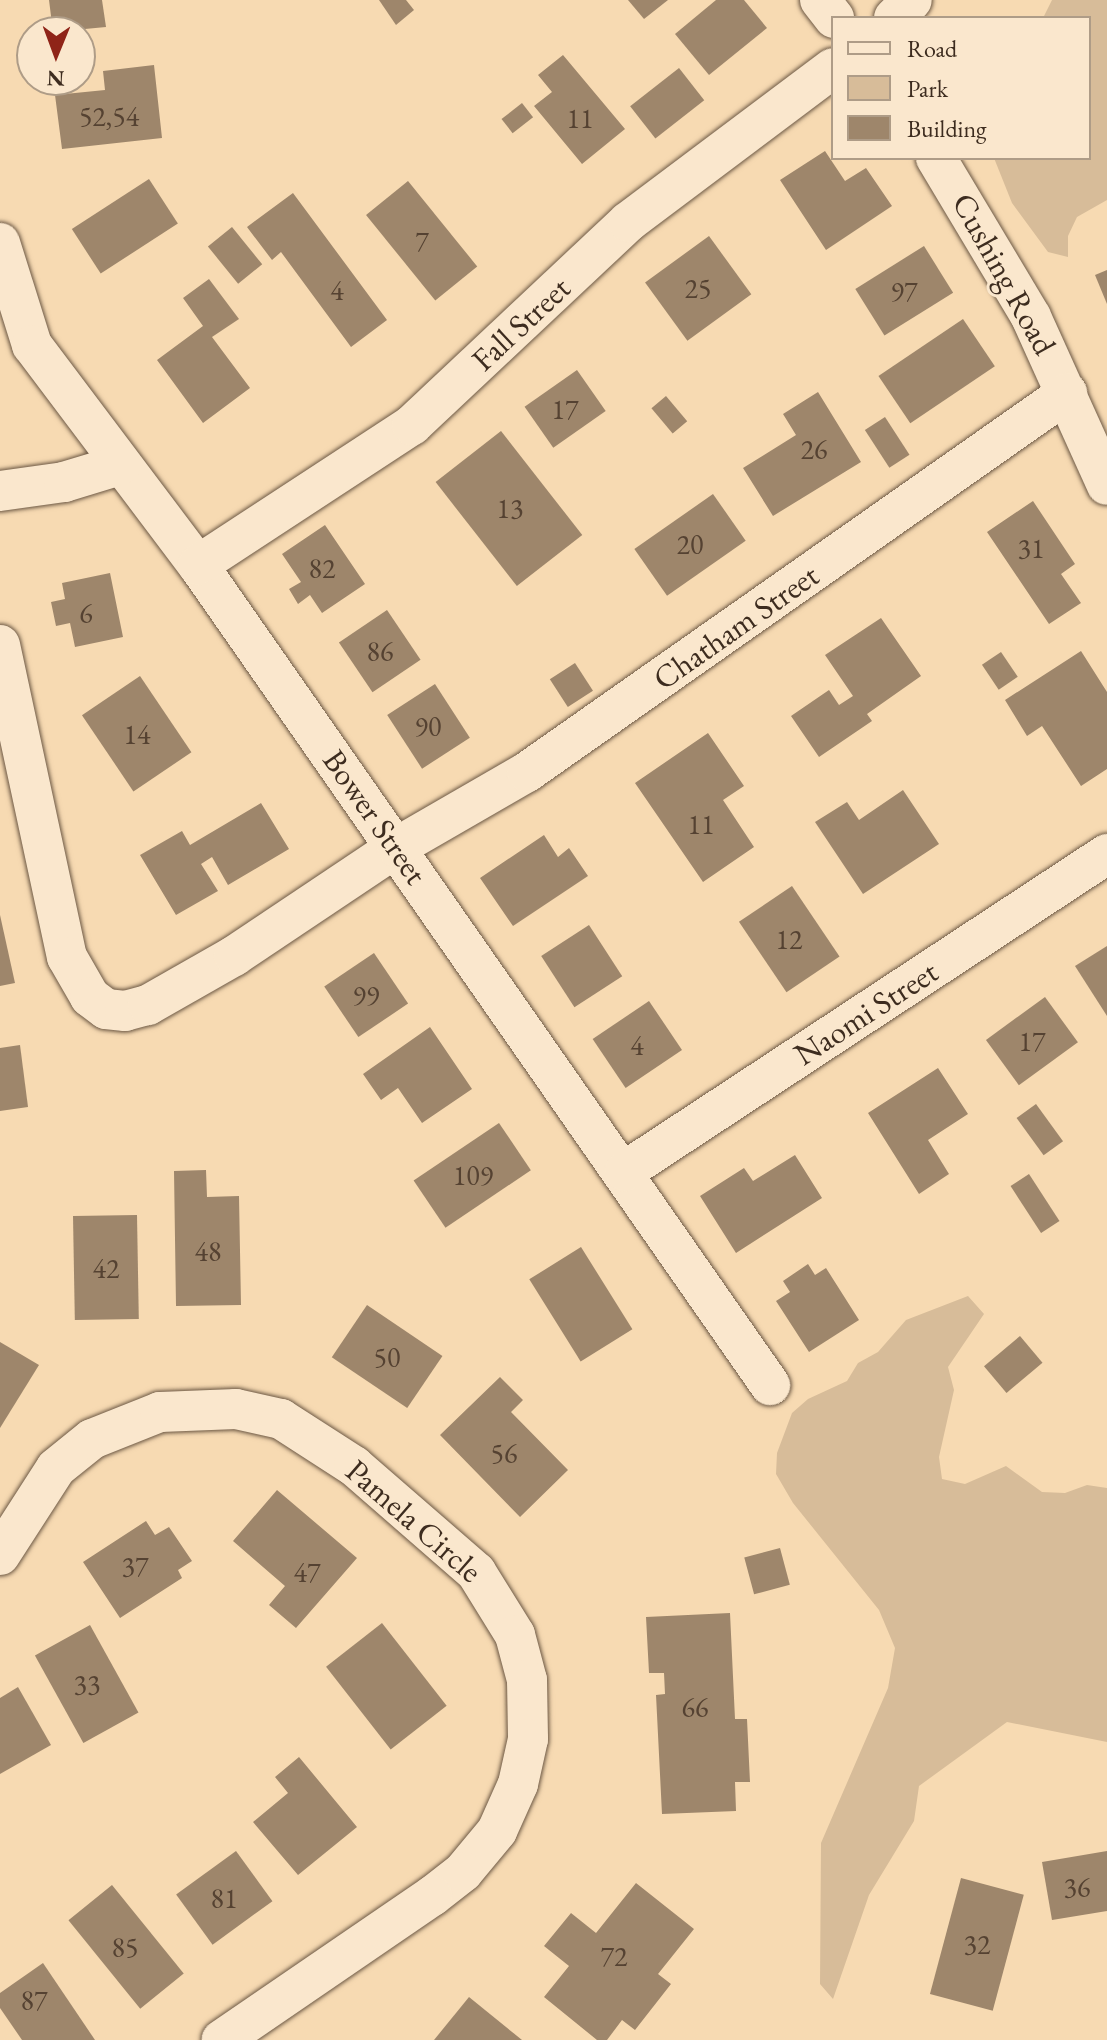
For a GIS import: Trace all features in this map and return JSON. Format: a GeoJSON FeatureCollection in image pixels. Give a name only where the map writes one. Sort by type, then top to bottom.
{"type":"FeatureCollection","features":[{"type":"Feature","properties":{"kind":"street"},"geometry":{"type":"LineString","coordinates":[[820,0],[832,16]]}},
{"type":"Feature","properties":{"kind":"street"},"geometry":{"type":"LineString","coordinates":[[896,16],[912,0]]}},
{"type":"Feature","properties":{"kind":"street","name":"Fall Street"},"geometry":{"type":"LineString","coordinates":[[198,565],[412,425],[628,222],[831,70]]}},
{"type":"Feature","properties":{"kind":"street","name":"Cushing Road"},"geometry":{"type":"LineString","coordinates":[[937,160],[997,255],[1067,393],[1107,485]]}},
{"type":"Feature","properties":{"kind":"street","name":"Bower Street"},"geometry":{"type":"LineString","coordinates":[[0,243],[32,345],[198,565],[625,1171],[770,1385]]}},
{"type":"Feature","properties":{"kind":"street","name":"Chatham Street"},"geometry":{"type":"LineString","coordinates":[[0,645],[67,957],[82,990],[106,1009],[137,1008],[185,985],[397,847],[527,772],[1067,393]]}},
{"type":"Feature","properties":{"kind":"street"},"geometry":{"type":"LineString","coordinates":[[0,491],[64,482],[120,465]]}},
{"type":"Feature","properties":{"kind":"street","name":"Naomi Street"},"geometry":{"type":"LineString","coordinates":[[625,1171],[1107,854]]}},
{"type":"Feature","properties":{"kind":"street","name":"Pamela Circle"},"geometry":{"type":"LineString","coordinates":[[0,1555],[56,1468],[92,1439],[160,1412],[236,1409],[281,1419],[354,1466],[476,1572],[515,1635],[527,1680],[528,1739],[518,1784],[497,1831],[463,1872],[432,1896],[222,2040]]}},
{"type":"Feature","properties":{"kind":"green space"},"geometry":{"type":"Polygon","coordinates":[[[1052,0],[1107,0],[1107,200],[1077,217],[1068,236],[1068,257],[1048,252],[1012,203],[995,160],[1091,160],[1091,16],[1044,16],[1052,0]]]}},
{"type":"Feature","properties":{"kind":"green space"},"geometry":{"type":"Polygon","coordinates":[[[968,1296],[984,1314],[948,1367],[954,1390],[939,1457],[942,1479],[965,1484],[1006,1466],[1042,1492],[1065,1493],[1087,1485],[1107,1488],[1107,1742],[1007,1722],[919,1786],[914,1821],[869,1895],[833,1999],[820,1984],[821,1843],[888,1688],[895,1648],[879,1610],[793,1503],[776,1474],[777,1453],[792,1413],[808,1399],[847,1381],[858,1363],[878,1352],[906,1320],[968,1296]]]}},
{"type":"Feature","properties":{"kind":"building"},"geometry":{"type":"Polygon","coordinates":[[[49,0],[102,0],[106,27],[96,28],[96,16],[51,16],[49,0]]]}},
{"type":"Feature","properties":{"kind":"building"},"geometry":{"type":"Polygon","coordinates":[[[379,0],[406,0],[414,10],[396,25],[379,0]]]}},
{"type":"Feature","properties":{"kind":"building"},"geometry":{"type":"Polygon","coordinates":[[[628,0],[668,0],[644,19],[628,0]]]}},
{"type":"Feature","properties":{"kind":"building"},"geometry":{"type":"Polygon","coordinates":[[[716,0],[744,0],[767,28],[709,75],[675,34],[716,0]]]}},
{"type":"Feature","properties":{"kind":"building"},"geometry":{"type":"Polygon","coordinates":[[[563,55],[625,129],[582,164],[534,106],[552,92],[538,75],[563,55]]]}},
{"type":"Feature","properties":{"kind":"building"},"geometry":{"type":"Polygon","coordinates":[[[154,65],[162,138],[62,149],[55,96],[96,96],[96,91],[105,90],[103,71],[154,65]]]}},
{"type":"Feature","properties":{"kind":"building"},"geometry":{"type":"Polygon","coordinates":[[[679,68],[704,100],[655,138],[630,106],[679,68]]]}},
{"type":"Feature","properties":{"kind":"building"},"geometry":{"type":"Polygon","coordinates":[[[522,103],[533,117],[513,133],[502,119],[522,103]]]}},
{"type":"Feature","properties":{"kind":"building"},"geometry":{"type":"Polygon","coordinates":[[[825,151],[845,181],[866,168],[892,206],[826,250],[780,180],[825,151]]]}},
{"type":"Feature","properties":{"kind":"building"},"geometry":{"type":"Polygon","coordinates":[[[149,179],[178,223],[101,274],[72,229],[149,179]]]}},
{"type":"Feature","properties":{"kind":"building"},"geometry":{"type":"Polygon","coordinates":[[[408,181],[477,266],[435,300],[366,215],[408,181]]]}},
{"type":"Feature","properties":{"kind":"building"},"geometry":{"type":"Polygon","coordinates":[[[293,193],[387,320],[351,347],[281,252],[272,260],[247,227],[293,193]]]}},
{"type":"Feature","properties":{"kind":"building"},"geometry":{"type":"Polygon","coordinates":[[[232,227],[262,264],[238,284],[208,247],[232,227]]]}},
{"type":"Feature","properties":{"kind":"building"},"geometry":{"type":"Polygon","coordinates":[[[709,236],[751,294],[687,341],[645,282],[709,236]]]}},
{"type":"Feature","properties":{"kind":"building"},"geometry":{"type":"Polygon","coordinates":[[[924,246],[953,293],[884,336],[855,289],[924,246]]]}},
{"type":"Feature","properties":{"kind":"building"},"geometry":{"type":"Polygon","coordinates":[[[1107,270],[1107,304],[1095,275],[1107,270]]]}},
{"type":"Feature","properties":{"kind":"building"},"geometry":{"type":"Polygon","coordinates":[[[209,279],[239,319],[212,337],[250,388],[203,423],[157,360],[203,326],[183,298],[209,279]]]}},
{"type":"Feature","properties":{"kind":"building"},"geometry":{"type":"Polygon","coordinates":[[[963,319],[995,366],[910,423],[878,376],[963,319]]]}},
{"type":"Feature","properties":{"kind":"building"},"geometry":{"type":"Polygon","coordinates":[[[577,370],[606,411],[553,448],[525,407],[577,370]]]}},
{"type":"Feature","properties":{"kind":"building"},"geometry":{"type":"Polygon","coordinates":[[[818,392],[861,462],[773,516],[743,468],[796,435],[783,414],[818,392]]]}},
{"type":"Feature","properties":{"kind":"building"},"geometry":{"type":"Polygon","coordinates":[[[666,396],[687,421],[673,433],[651,408],[666,396]]]}},
{"type":"Feature","properties":{"kind":"building"},"geometry":{"type":"Polygon","coordinates":[[[885,417],[910,455],[889,468],[865,430],[885,417]]]}},
{"type":"Feature","properties":{"kind":"building"},"geometry":{"type":"Polygon","coordinates":[[[501,431],[582,535],[517,586],[436,482],[501,431]]]}},
{"type":"Feature","properties":{"kind":"building"},"geometry":{"type":"Polygon","coordinates":[[[713,494],[746,541],[667,596],[634,549],[713,494]]]}},
{"type":"Feature","properties":{"kind":"building"},"geometry":{"type":"Polygon","coordinates":[[[1033,501],[1075,564],[1061,574],[1081,603],[1049,624],[987,532],[1033,501]]]}},
{"type":"Feature","properties":{"kind":"building"},"geometry":{"type":"Polygon","coordinates":[[[325,525],[365,584],[322,613],[310,595],[298,604],[289,589],[301,582],[282,554],[325,525]]]}},
{"type":"Feature","properties":{"kind":"building"},"geometry":{"type":"Polygon","coordinates":[[[110,573],[123,637],[75,647],[70,623],[56,626],[51,602],[65,599],[62,583],[110,573]]]}},
{"type":"Feature","properties":{"kind":"building"},"geometry":{"type":"Polygon","coordinates":[[[387,610],[421,660],[372,692],[339,642],[387,610]]]}},
{"type":"Feature","properties":{"kind":"building"},"geometry":{"type":"Polygon","coordinates":[[[881,618],[921,676],[867,714],[872,721],[819,757],[791,716],[829,690],[839,705],[853,696],[825,655],[881,618]]]}},
{"type":"Feature","properties":{"kind":"building"},"geometry":{"type":"Polygon","coordinates":[[[1081,651],[1107,692],[1107,769],[1081,786],[1042,726],[1027,736],[1005,700],[1081,651]]]}},
{"type":"Feature","properties":{"kind":"building"},"geometry":{"type":"Polygon","coordinates":[[[1001,652],[1018,677],[999,690],[982,665],[1001,652]]]}},
{"type":"Feature","properties":{"kind":"building"},"geometry":{"type":"Polygon","coordinates":[[[575,663],[593,691],[568,707],[550,679],[575,663]]]}},
{"type":"Feature","properties":{"kind":"building"},"geometry":{"type":"Polygon","coordinates":[[[140,676],[191,752],[133,791],[82,715],[140,676]]]}},
{"type":"Feature","properties":{"kind":"building"},"geometry":{"type":"Polygon","coordinates":[[[435,684],[470,738],[422,769],[387,715],[435,684]]]}},
{"type":"Feature","properties":{"kind":"building"},"geometry":{"type":"Polygon","coordinates":[[[708,733],[744,786],[723,800],[754,847],[703,882],[635,783],[708,733]]]}},
{"type":"Feature","properties":{"kind":"building"},"geometry":{"type":"Polygon","coordinates":[[[903,790],[939,844],[863,894],[815,822],[847,802],[859,820],[903,790]]]}},
{"type":"Feature","properties":{"kind":"building"},"geometry":{"type":"Polygon","coordinates":[[[261,803],[289,849],[228,885],[212,857],[201,864],[218,891],[176,915],[140,855],[182,831],[190,845],[261,803]]]}},
{"type":"Feature","properties":{"kind":"building"},"geometry":{"type":"Polygon","coordinates":[[[544,835],[558,857],[569,848],[588,876],[513,926],[480,878],[544,835]]]}},
{"type":"Feature","properties":{"kind":"building"},"geometry":{"type":"Polygon","coordinates":[[[792,886],[840,956],[786,992],[739,922],[792,886]]]}},
{"type":"Feature","properties":{"kind":"building"},"geometry":{"type":"Polygon","coordinates":[[[0,915],[15,983],[0,986],[0,915]]]}},
{"type":"Feature","properties":{"kind":"building"},"geometry":{"type":"Polygon","coordinates":[[[589,925],[622,976],[574,1007],[541,956],[589,925]]]}},
{"type":"Feature","properties":{"kind":"building"},"geometry":{"type":"Polygon","coordinates":[[[1107,946],[1107,1016],[1075,966],[1107,946]]]}},
{"type":"Feature","properties":{"kind":"building"},"geometry":{"type":"Polygon","coordinates":[[[374,953],[408,1004],[358,1037],[324,987],[374,953]]]}},
{"type":"Feature","properties":{"kind":"building"},"geometry":{"type":"Polygon","coordinates":[[[1045,997],[1078,1042],[1019,1085],[986,1040],[1045,997]]]}},
{"type":"Feature","properties":{"kind":"building"},"geometry":{"type":"Polygon","coordinates":[[[649,1001],[682,1050],[626,1088],[593,1039],[649,1001]]]}},
{"type":"Feature","properties":{"kind":"building"},"geometry":{"type":"Polygon","coordinates":[[[430,1027],[472,1089],[422,1123],[398,1088],[381,1100],[363,1074],[430,1027]]]}},
{"type":"Feature","properties":{"kind":"building"},"geometry":{"type":"Polygon","coordinates":[[[20,1045],[28,1107],[0,1111],[0,1048],[20,1045]]]}},
{"type":"Feature","properties":{"kind":"building"},"geometry":{"type":"Polygon","coordinates":[[[938,1068],[968,1114],[928,1140],[949,1174],[919,1194],[868,1113],[938,1068]]]}},
{"type":"Feature","properties":{"kind":"building"},"geometry":{"type":"Polygon","coordinates":[[[1036,1104],[1063,1141],[1044,1155],[1017,1118],[1036,1104]]]}},
{"type":"Feature","properties":{"kind":"building"},"geometry":{"type":"Polygon","coordinates":[[[499,1123],[531,1170],[445,1228],[414,1181],[499,1123]]]}},
{"type":"Feature","properties":{"kind":"building"},"geometry":{"type":"Polygon","coordinates":[[[795,1155],[822,1198],[736,1253],[700,1196],[744,1168],[753,1181],[795,1155]]]}},
{"type":"Feature","properties":{"kind":"building"},"geometry":{"type":"Polygon","coordinates":[[[206,1170],[207,1197],[239,1196],[241,1305],[176,1306],[174,1171],[206,1170]]]}},
{"type":"Feature","properties":{"kind":"building"},"geometry":{"type":"Polygon","coordinates":[[[1029,1174],[1059,1221],[1041,1233],[1011,1186],[1029,1174]]]}},
{"type":"Feature","properties":{"kind":"building"},"geometry":{"type":"Polygon","coordinates":[[[137,1215],[139,1319],[75,1320],[73,1216],[137,1215]]]}},
{"type":"Feature","properties":{"kind":"building"},"geometry":{"type":"Polygon","coordinates":[[[581,1247],[632,1329],[581,1362],[529,1279],[581,1247]]]}},
{"type":"Feature","properties":{"kind":"building"},"geometry":{"type":"Polygon","coordinates":[[[808,1264],[815,1275],[826,1268],[859,1320],[809,1352],[776,1301],[790,1292],[783,1281],[808,1264]]]}},
{"type":"Feature","properties":{"kind":"building"},"geometry":{"type":"Polygon","coordinates":[[[367,1305],[442,1356],[407,1408],[332,1357],[367,1305]]]}},
{"type":"Feature","properties":{"kind":"building"},"geometry":{"type":"Polygon","coordinates":[[[1020,1336],[1042,1363],[1006,1393],[984,1366],[1020,1336]]]}},
{"type":"Feature","properties":{"kind":"building"},"geometry":{"type":"Polygon","coordinates":[[[0,1342],[39,1365],[0,1428],[0,1342]]]}},
{"type":"Feature","properties":{"kind":"building"},"geometry":{"type":"Polygon","coordinates":[[[500,1377],[523,1400],[511,1412],[568,1470],[520,1517],[440,1435],[500,1377]]]}},
{"type":"Feature","properties":{"kind":"building"},"geometry":{"type":"Polygon","coordinates":[[[277,1490],[357,1558],[296,1628],[269,1605],[285,1586],[233,1541],[277,1490]]]}},
{"type":"Feature","properties":{"kind":"building"},"geometry":{"type":"Polygon","coordinates":[[[146,1521],[155,1535],[169,1527],[192,1561],[178,1570],[182,1578],[120,1618],[83,1562],[146,1521]]]}},
{"type":"Feature","properties":{"kind":"building"},"geometry":{"type":"Polygon","coordinates":[[[780,1548],[790,1585],[754,1594],[744,1558],[780,1548]]]}},
{"type":"Feature","properties":{"kind":"building"},"geometry":{"type":"Polygon","coordinates":[[[730,1613],[735,1719],[747,1719],[750,1782],[735,1782],[736,1811],[662,1814],[656,1695],[665,1694],[664,1673],[649,1673],[646,1617],[730,1613]]]}},
{"type":"Feature","properties":{"kind":"building"},"geometry":{"type":"Polygon","coordinates":[[[382,1623],[447,1706],[391,1749],[326,1667],[382,1623]]]}},
{"type":"Feature","properties":{"kind":"building"},"geometry":{"type":"Polygon","coordinates":[[[90,1625],[138,1712],[83,1743],[35,1656],[90,1625]]]}},
{"type":"Feature","properties":{"kind":"building"},"geometry":{"type":"Polygon","coordinates":[[[18,1687],[51,1745],[0,1774],[0,1698],[18,1687]]]}},
{"type":"Feature","properties":{"kind":"building"},"geometry":{"type":"Polygon","coordinates":[[[299,1757],[357,1827],[298,1875],[253,1822],[288,1793],[275,1777],[299,1757]]]}},
{"type":"Feature","properties":{"kind":"building"},"geometry":{"type":"Polygon","coordinates":[[[236,1851],[272,1901],[213,1945],[176,1894],[236,1851]]]}},
{"type":"Feature","properties":{"kind":"building"},"geometry":{"type":"Polygon","coordinates":[[[1107,1851],[1107,1911],[1052,1920],[1042,1862],[1107,1851]]]}},
{"type":"Feature","properties":{"kind":"building"},"geometry":{"type":"Polygon","coordinates":[[[961,1878],[1024,1895],[993,2011],[930,1994],[961,1878]]]}},
{"type":"Feature","properties":{"kind":"building"},"geometry":{"type":"Polygon","coordinates":[[[636,1883],[694,1929],[658,1974],[671,1984],[635,2030],[622,2020],[607,2040],[597,2040],[544,1997],[569,1966],[544,1946],[571,1913],[596,1933],[636,1883]]]}},
{"type":"Feature","properties":{"kind":"building"},"geometry":{"type":"Polygon","coordinates":[[[112,1885],[184,1974],[140,2009],[68,1920],[112,1885]]]}},
{"type":"Feature","properties":{"kind":"building"},"geometry":{"type":"Polygon","coordinates":[[[43,1963],[95,2040],[22,2040],[0,2008],[0,1993],[43,1963]]]}},
{"type":"Feature","properties":{"kind":"building"},"geometry":{"type":"Polygon","coordinates":[[[469,1997],[522,2040],[434,2040],[469,1997]]]}}]}
